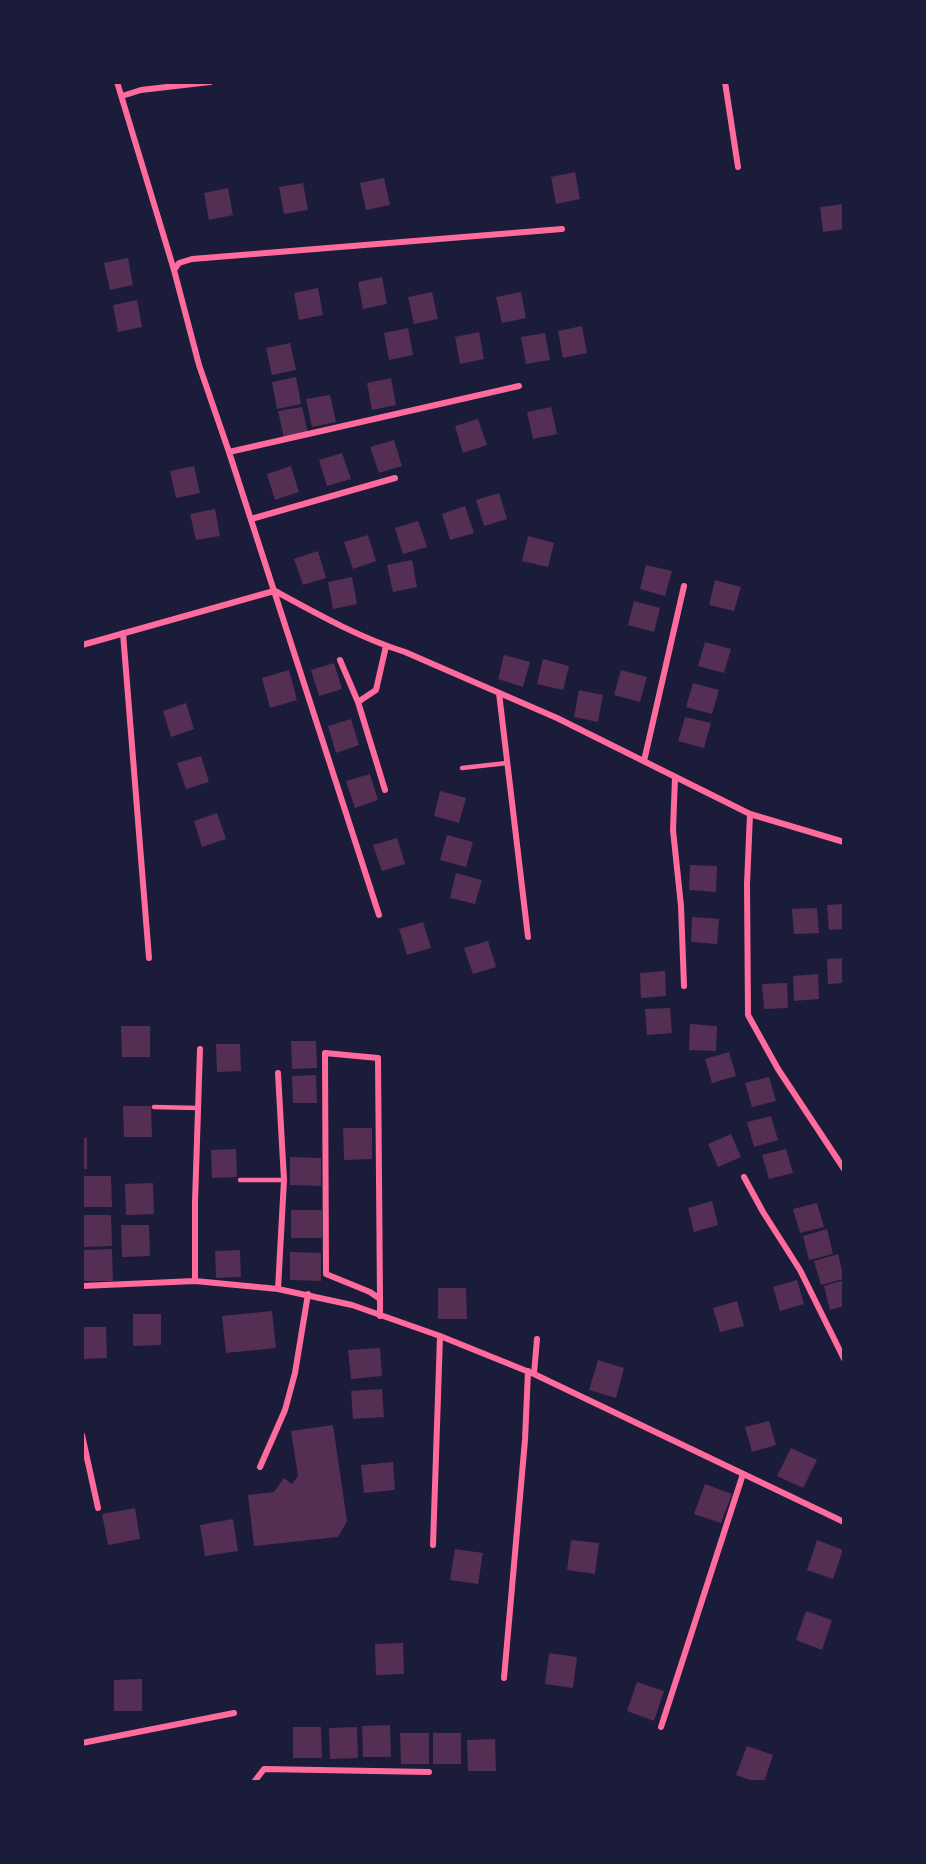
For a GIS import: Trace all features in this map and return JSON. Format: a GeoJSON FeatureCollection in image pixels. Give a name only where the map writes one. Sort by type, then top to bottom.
{"type":"FeatureCollection","features":[{"type":"Feature","properties":{"kind":"street"},"geometry":{"type":"LineString","coordinates":[[117,82],[174,270],[198,365],[229,452],[379,915]]}},
{"type":"Feature","properties":{"kind":"street"},"geometry":{"type":"LineString","coordinates":[[122,96],[141,90],[210,82]]}},
{"type":"Feature","properties":{"kind":"street"},"geometry":{"type":"LineString","coordinates":[[724,82],[738,167]]}},
{"type":"Feature","properties":{"kind":"street"},"geometry":{"type":"LineString","coordinates":[[174,270],[179,263],[192,259],[562,229]]}},
{"type":"Feature","properties":{"kind":"street"},"geometry":{"type":"LineString","coordinates":[[229,452],[519,386]]}},
{"type":"Feature","properties":{"kind":"street"},"geometry":{"type":"LineString","coordinates":[[251,519],[395,478]]}},
{"type":"Feature","properties":{"kind":"street"},"geometry":{"type":"LineString","coordinates":[[644,761],[684,586]]}},
{"type":"Feature","properties":{"kind":"street"},"geometry":{"type":"LineString","coordinates":[[82,645],[274,591],[318,615],[386,646],[405,652],[557,718],[750,814],[843,842]]}},
{"type":"Feature","properties":{"kind":"street"},"geometry":{"type":"LineString","coordinates":[[123,633],[148,958]]}},
{"type":"Feature","properties":{"kind":"street"},"geometry":{"type":"LineString","coordinates":[[358,702],[376,690],[386,646]]}},
{"type":"Feature","properties":{"kind":"street"},"geometry":{"type":"LineString","coordinates":[[340,660],[358,702],[385,790]]}},
{"type":"Feature","properties":{"kind":"street"},"geometry":{"type":"LineString","coordinates":[[499,693],[528,937]]}},
{"type":"Feature","properties":{"kind":"street"},"geometry":{"type":"LineString","coordinates":[[675,778],[673,830],[681,906],[684,986]]}},
{"type":"Feature","properties":{"kind":"street"},"geometry":{"type":"LineString","coordinates":[[750,814],[747,884],[748,1015],[778,1069],[843,1169]]}},
{"type":"Feature","properties":{"kind":"street"},"geometry":{"type":"LineString","coordinates":[[195,1281],[200,1049]]}},
{"type":"Feature","properties":{"kind":"street"},"geometry":{"type":"LineString","coordinates":[[380,1299],[370,1292],[326,1274],[325,1053],[378,1058],[380,1299],[380,1316]]}},
{"type":"Feature","properties":{"kind":"street"},"geometry":{"type":"LineString","coordinates":[[278,1073],[284,1180],[278,1289]]}},
{"type":"Feature","properties":{"kind":"street"},"geometry":{"type":"LineString","coordinates":[[744,1177],[800,1270],[843,1359]]}},
{"type":"Feature","properties":{"kind":"street"},"geometry":{"type":"LineString","coordinates":[[82,1286],[195,1281],[278,1289],[352,1305],[440,1336],[531,1372],[843,1522]]}},
{"type":"Feature","properties":{"kind":"street"},"geometry":{"type":"LineString","coordinates":[[260,1467],[285,1410],[295,1372],[308,1294]]}},
{"type":"Feature","properties":{"kind":"street"},"geometry":{"type":"LineString","coordinates":[[433,1545],[440,1336]]}},
{"type":"Feature","properties":{"kind":"street"},"geometry":{"type":"LineString","coordinates":[[504,1678],[531,1372],[537,1339]]}},
{"type":"Feature","properties":{"kind":"street"},"geometry":{"type":"LineString","coordinates":[[82,1435],[98,1508]]}},
{"type":"Feature","properties":{"kind":"street"},"geometry":{"type":"LineString","coordinates":[[661,1727],[743,1474]]}},
{"type":"Feature","properties":{"kind":"street"},"geometry":{"type":"LineString","coordinates":[[82,1743],[234,1713]]}},
{"type":"Feature","properties":{"kind":"street"},"geometry":{"type":"LineString","coordinates":[[254,1782],[264,1770],[429,1772]]}},
{"type":"Feature","properties":{"kind":"lane"},"geometry":{"type":"LineString","coordinates":[[462,768],[507,763]]}},
{"type":"Feature","properties":{"kind":"lane"},"geometry":{"type":"LineString","coordinates":[[154,1107],[198,1108]]}},
{"type":"Feature","properties":{"kind":"lane"},"geometry":{"type":"LineString","coordinates":[[240,1180],[284,1180]]}},
{"type":"Feature","properties":{"kind":"building"},"geometry":{"type":"Polygon","coordinates":[[[575,172],[580,199],[556,204],[551,177],[575,172]]]}},
{"type":"Feature","properties":{"kind":"building"},"geometry":{"type":"Polygon","coordinates":[[[384,178],[390,205],[366,210],[360,183],[384,178]]]}},
{"type":"Feature","properties":{"kind":"building"},"geometry":{"type":"Polygon","coordinates":[[[303,183],[308,210],[284,214],[279,187],[303,183]]]}},
{"type":"Feature","properties":{"kind":"building"},"geometry":{"type":"Polygon","coordinates":[[[228,188],[233,215],[209,220],[204,193],[228,188]]]}},
{"type":"Feature","properties":{"kind":"building"},"geometry":{"type":"Polygon","coordinates":[[[844,204],[844,229],[823,232],[820,207],[844,204]]]}},
{"type":"Feature","properties":{"kind":"building"},"geometry":{"type":"Polygon","coordinates":[[[128,258],[133,285],[110,290],[104,263],[128,258]]]}},
{"type":"Feature","properties":{"kind":"building"},"geometry":{"type":"Polygon","coordinates":[[[382,277],[387,304],[363,309],[358,282],[382,277]]]}},
{"type":"Feature","properties":{"kind":"building"},"geometry":{"type":"Polygon","coordinates":[[[318,288],[323,315],[299,320],[294,293],[318,288]]]}},
{"type":"Feature","properties":{"kind":"building"},"geometry":{"type":"Polygon","coordinates":[[[432,292],[438,319],[414,324],[408,297],[432,292]]]}},
{"type":"Feature","properties":{"kind":"building"},"geometry":{"type":"Polygon","coordinates":[[[521,292],[526,318],[502,323],[496,297],[521,292]]]}},
{"type":"Feature","properties":{"kind":"building"},"geometry":{"type":"Polygon","coordinates":[[[137,300],[142,327],[118,332],[113,305],[137,300]]]}},
{"type":"Feature","properties":{"kind":"building"},"geometry":{"type":"Polygon","coordinates":[[[582,326],[587,353],[563,358],[558,331],[582,326]]]}},
{"type":"Feature","properties":{"kind":"building"},"geometry":{"type":"Polygon","coordinates":[[[408,328],[413,355],[389,360],[384,333],[408,328]]]}},
{"type":"Feature","properties":{"kind":"building"},"geometry":{"type":"Polygon","coordinates":[[[479,332],[484,359],[460,364],[455,337],[479,332]]]}},
{"type":"Feature","properties":{"kind":"building"},"geometry":{"type":"Polygon","coordinates":[[[545,333],[550,360],[526,364],[521,337],[545,333]]]}},
{"type":"Feature","properties":{"kind":"building"},"geometry":{"type":"Polygon","coordinates":[[[290,343],[296,370],[272,375],[266,348],[290,343]]]}},
{"type":"Feature","properties":{"kind":"building"},"geometry":{"type":"Polygon","coordinates":[[[296,377],[301,404],[277,409],[272,382],[296,377]]]}},
{"type":"Feature","properties":{"kind":"building"},"geometry":{"type":"Polygon","coordinates":[[[391,378],[396,405],[372,410],[367,383],[391,378]]]}},
{"type":"Feature","properties":{"kind":"building"},"geometry":{"type":"Polygon","coordinates":[[[330,395],[336,422],[312,427],[306,399],[330,395]]]}},
{"type":"Feature","properties":{"kind":"building"},"geometry":{"type":"Polygon","coordinates":[[[302,407],[308,433],[284,438],[278,411],[302,407]]]}},
{"type":"Feature","properties":{"kind":"building"},"geometry":{"type":"Polygon","coordinates":[[[551,407],[557,434],[533,439],[527,412],[551,407]]]}},
{"type":"Feature","properties":{"kind":"building"},"geometry":{"type":"Polygon","coordinates":[[[478,419],[487,445],[463,453],[455,426],[478,419]]]}},
{"type":"Feature","properties":{"kind":"building"},"geometry":{"type":"Polygon","coordinates":[[[394,440],[402,466],[379,473],[370,447],[394,440]]]}},
{"type":"Feature","properties":{"kind":"building"},"geometry":{"type":"Polygon","coordinates":[[[342,453],[351,479],[327,486],[319,460],[342,453]]]}},
{"type":"Feature","properties":{"kind":"building"},"geometry":{"type":"Polygon","coordinates":[[[194,466],[200,493],[176,498],[170,471],[194,466]]]}},
{"type":"Feature","properties":{"kind":"building"},"geometry":{"type":"Polygon","coordinates":[[[291,466],[299,492],[275,500],[267,474],[291,466]]]}},
{"type":"Feature","properties":{"kind":"building"},"geometry":{"type":"Polygon","coordinates":[[[499,493],[507,519],[484,526],[476,500],[499,493]]]}},
{"type":"Feature","properties":{"kind":"building"},"geometry":{"type":"Polygon","coordinates":[[[465,506],[474,533],[450,540],[442,514],[465,506]]]}},
{"type":"Feature","properties":{"kind":"building"},"geometry":{"type":"Polygon","coordinates":[[[215,509],[220,536],[196,540],[190,514],[215,509]]]}},
{"type":"Feature","properties":{"kind":"building"},"geometry":{"type":"Polygon","coordinates":[[[418,521],[427,547],[403,554],[395,528],[418,521]]]}},
{"type":"Feature","properties":{"kind":"building"},"geometry":{"type":"Polygon","coordinates":[[[368,535],[376,561],[353,569],[344,542],[368,535]]]}},
{"type":"Feature","properties":{"kind":"building"},"geometry":{"type":"Polygon","coordinates":[[[528,536],[554,543],[548,567],[522,561],[528,536]]]}},
{"type":"Feature","properties":{"kind":"building"},"geometry":{"type":"Polygon","coordinates":[[[318,551],[326,578],[303,585],[294,559],[318,551]]]}},
{"type":"Feature","properties":{"kind":"building"},"geometry":{"type":"Polygon","coordinates":[[[412,560],[417,587],[393,592],[387,565],[412,560]]]}},
{"type":"Feature","properties":{"kind":"building"},"geometry":{"type":"Polygon","coordinates":[[[646,565],[672,571],[665,596],[640,589],[646,565]]]}},
{"type":"Feature","properties":{"kind":"building"},"geometry":{"type":"Polygon","coordinates":[[[352,577],[357,604],[333,609],[328,582],[352,577]]]}},
{"type":"Feature","properties":{"kind":"building"},"geometry":{"type":"Polygon","coordinates":[[[715,580],[741,587],[734,611],[709,605],[715,580]]]}},
{"type":"Feature","properties":{"kind":"building"},"geometry":{"type":"Polygon","coordinates":[[[634,601],[660,608],[654,632],[628,625],[634,601]]]}},
{"type":"Feature","properties":{"kind":"building"},"geometry":{"type":"Polygon","coordinates":[[[705,642],[731,649],[724,673],[698,666],[705,642]]]}},
{"type":"Feature","properties":{"kind":"building"},"geometry":{"type":"Polygon","coordinates":[[[504,655],[530,662],[523,687],[498,679],[504,655]]]}},
{"type":"Feature","properties":{"kind":"building"},"geometry":{"type":"Polygon","coordinates":[[[543,659],[569,666],[563,690],[537,684],[543,659]]]}},
{"type":"Feature","properties":{"kind":"building"},"geometry":{"type":"Polygon","coordinates":[[[334,663],[342,689],[319,696],[311,670],[334,663]]]}},
{"type":"Feature","properties":{"kind":"building"},"geometry":{"type":"Polygon","coordinates":[[[289,670],[297,700],[270,708],[262,678],[289,670]]]}},
{"type":"Feature","properties":{"kind":"building"},"geometry":{"type":"Polygon","coordinates":[[[621,670],[647,677],[640,702],[614,695],[621,670]]]}},
{"type":"Feature","properties":{"kind":"building"},"geometry":{"type":"Polygon","coordinates":[[[693,683],[719,690],[712,714],[686,707],[693,683]]]}},
{"type":"Feature","properties":{"kind":"building"},"geometry":{"type":"Polygon","coordinates":[[[579,690],[603,695],[598,722],[574,717],[579,690]]]}},
{"type":"Feature","properties":{"kind":"building"},"geometry":{"type":"Polygon","coordinates":[[[186,703],[194,729],[171,737],[163,711],[186,703]]]}},
{"type":"Feature","properties":{"kind":"building"},"geometry":{"type":"Polygon","coordinates":[[[685,717],[711,723],[704,748],[678,741],[685,717]]]}},
{"type":"Feature","properties":{"kind":"building"},"geometry":{"type":"Polygon","coordinates":[[[351,719],[359,745],[336,753],[328,726],[351,719]]]}},
{"type":"Feature","properties":{"kind":"building"},"geometry":{"type":"Polygon","coordinates":[[[201,756],[209,782],[186,789],[177,763],[201,756]]]}},
{"type":"Feature","properties":{"kind":"building"},"geometry":{"type":"Polygon","coordinates":[[[370,774],[378,800],[355,808],[346,781],[370,774]]]}},
{"type":"Feature","properties":{"kind":"building"},"geometry":{"type":"Polygon","coordinates":[[[440,791],[466,798],[459,823],[434,816],[440,791]]]}},
{"type":"Feature","properties":{"kind":"building"},"geometry":{"type":"Polygon","coordinates":[[[217,813],[226,839],[202,847],[194,821],[217,813]]]}},
{"type":"Feature","properties":{"kind":"building"},"geometry":{"type":"Polygon","coordinates":[[[447,835],[473,842],[466,867],[440,860],[447,835]]]}},
{"type":"Feature","properties":{"kind":"building"},"geometry":{"type":"Polygon","coordinates":[[[397,838],[405,864],[382,871],[373,845],[397,838]]]}},
{"type":"Feature","properties":{"kind":"building"},"geometry":{"type":"Polygon","coordinates":[[[690,865],[717,866],[716,892],[689,890],[690,865]]]}},
{"type":"Feature","properties":{"kind":"building"},"geometry":{"type":"Polygon","coordinates":[[[456,873],[482,880],[475,904],[450,898],[456,873]]]}},
{"type":"Feature","properties":{"kind":"building"},"geometry":{"type":"Polygon","coordinates":[[[844,904],[844,929],[829,930],[827,905],[844,904]]]}},
{"type":"Feature","properties":{"kind":"building"},"geometry":{"type":"Polygon","coordinates":[[[817,908],[819,933],[794,934],[792,909],[817,908]]]}},
{"type":"Feature","properties":{"kind":"building"},"geometry":{"type":"Polygon","coordinates":[[[692,917],[719,919],[717,944],[691,942],[692,917]]]}},
{"type":"Feature","properties":{"kind":"building"},"geometry":{"type":"Polygon","coordinates":[[[423,922],[431,948],[407,955],[399,929],[423,922]]]}},
{"type":"Feature","properties":{"kind":"building"},"geometry":{"type":"Polygon","coordinates":[[[488,941],[496,967],[473,974],[464,948],[488,941]]]}},
{"type":"Feature","properties":{"kind":"building"},"geometry":{"type":"Polygon","coordinates":[[[844,958],[844,983],[828,984],[827,959],[844,958]]]}},
{"type":"Feature","properties":{"kind":"building"},"geometry":{"type":"Polygon","coordinates":[[[665,971],[666,996],[641,998],[640,973],[665,971]]]}},
{"type":"Feature","properties":{"kind":"building"},"geometry":{"type":"Polygon","coordinates":[[[818,974],[819,999],[794,1001],[793,976],[818,974]]]}},
{"type":"Feature","properties":{"kind":"building"},"geometry":{"type":"Polygon","coordinates":[[[787,983],[788,1008],[764,1009],[762,984],[787,983]]]}},
{"type":"Feature","properties":{"kind":"building"},"geometry":{"type":"Polygon","coordinates":[[[670,1008],[672,1033],[647,1035],[645,1009],[670,1008]]]}},
{"type":"Feature","properties":{"kind":"building"},"geometry":{"type":"Polygon","coordinates":[[[690,1024],[717,1026],[716,1051],[689,1050],[690,1024]]]}},
{"type":"Feature","properties":{"kind":"building"},"geometry":{"type":"Polygon","coordinates":[[[121,1026],[150,1026],[150,1057],[122,1057],[121,1026]]]}},
{"type":"Feature","properties":{"kind":"building"},"geometry":{"type":"Polygon","coordinates":[[[291,1041],[316,1041],[317,1068],[292,1069],[291,1041]]]}},
{"type":"Feature","properties":{"kind":"building"},"geometry":{"type":"Polygon","coordinates":[[[216,1044],[240,1044],[241,1071],[217,1072],[216,1044]]]}},
{"type":"Feature","properties":{"kind":"building"},"geometry":{"type":"Polygon","coordinates":[[[729,1052],[736,1076],[712,1083],[705,1059],[729,1052]]]}},
{"type":"Feature","properties":{"kind":"building"},"geometry":{"type":"Polygon","coordinates":[[[316,1075],[317,1103],[293,1103],[292,1076],[316,1075]]]}},
{"type":"Feature","properties":{"kind":"building"},"geometry":{"type":"Polygon","coordinates":[[[769,1077],[776,1101],[752,1107],[745,1083],[769,1077]]]}},
{"type":"Feature","properties":{"kind":"building"},"geometry":{"type":"Polygon","coordinates":[[[123,1106],[151,1106],[152,1137],[124,1137],[123,1106]]]}},
{"type":"Feature","properties":{"kind":"building"},"geometry":{"type":"Polygon","coordinates":[[[771,1116],[778,1140],[754,1147],[747,1122],[771,1116]]]}},
{"type":"Feature","properties":{"kind":"building"},"geometry":{"type":"Polygon","coordinates":[[[343,1128],[372,1128],[372,1159],[344,1160],[343,1128]]]}},
{"type":"Feature","properties":{"kind":"building"},"geometry":{"type":"Polygon","coordinates":[[[731,1134],[741,1157],[718,1167],[708,1144],[731,1134]]]}},
{"type":"Feature","properties":{"kind":"building"},"geometry":{"type":"Polygon","coordinates":[[[82,1138],[87,1138],[87,1169],[82,1169],[82,1138]]]}},
{"type":"Feature","properties":{"kind":"building"},"geometry":{"type":"Polygon","coordinates":[[[236,1149],[237,1177],[212,1178],[211,1150],[236,1149]]]}},
{"type":"Feature","properties":{"kind":"building"},"geometry":{"type":"Polygon","coordinates":[[[786,1149],[793,1173],[769,1179],[762,1155],[786,1149]]]}},
{"type":"Feature","properties":{"kind":"building"},"geometry":{"type":"Polygon","coordinates":[[[290,1157],[321,1158],[321,1186],[290,1185],[290,1157]]]}},
{"type":"Feature","properties":{"kind":"building"},"geometry":{"type":"Polygon","coordinates":[[[83,1176],[111,1176],[112,1207],[83,1207],[83,1176]]]}},
{"type":"Feature","properties":{"kind":"building"},"geometry":{"type":"Polygon","coordinates":[[[153,1183],[154,1214],[126,1215],[125,1184],[153,1183]]]}},
{"type":"Feature","properties":{"kind":"building"},"geometry":{"type":"Polygon","coordinates":[[[712,1201],[718,1225],[694,1232],[688,1208],[712,1201]]]}},
{"type":"Feature","properties":{"kind":"building"},"geometry":{"type":"Polygon","coordinates":[[[817,1203],[824,1227],[800,1233],[793,1209],[817,1203]]]}},
{"type":"Feature","properties":{"kind":"building"},"geometry":{"type":"Polygon","coordinates":[[[291,1210],[322,1210],[322,1238],[291,1238],[291,1210]]]}},
{"type":"Feature","properties":{"kind":"building"},"geometry":{"type":"Polygon","coordinates":[[[83,1215],[111,1215],[112,1246],[83,1247],[83,1215]]]}},
{"type":"Feature","properties":{"kind":"building"},"geometry":{"type":"Polygon","coordinates":[[[121,1225],[149,1225],[150,1256],[122,1257],[121,1225]]]}},
{"type":"Feature","properties":{"kind":"building"},"geometry":{"type":"Polygon","coordinates":[[[827,1229],[833,1254],[809,1260],[803,1236],[827,1229]]]}},
{"type":"Feature","properties":{"kind":"building"},"geometry":{"type":"Polygon","coordinates":[[[112,1249],[113,1281],[84,1281],[84,1250],[112,1249]]]}},
{"type":"Feature","properties":{"kind":"building"},"geometry":{"type":"Polygon","coordinates":[[[240,1250],[241,1277],[216,1278],[215,1251],[240,1250]]]}},
{"type":"Feature","properties":{"kind":"building"},"geometry":{"type":"Polygon","coordinates":[[[290,1252],[321,1253],[321,1281],[290,1280],[290,1252]]]}},
{"type":"Feature","properties":{"kind":"building"},"geometry":{"type":"Polygon","coordinates":[[[838,1254],[844,1279],[821,1285],[814,1261],[838,1254]]]}},
{"type":"Feature","properties":{"kind":"building"},"geometry":{"type":"Polygon","coordinates":[[[797,1280],[804,1304],[780,1311],[773,1287],[797,1280]]]}},
{"type":"Feature","properties":{"kind":"building"},"geometry":{"type":"Polygon","coordinates":[[[844,1280],[844,1306],[830,1310],[824,1286],[844,1280]]]}},
{"type":"Feature","properties":{"kind":"building"},"geometry":{"type":"Polygon","coordinates":[[[438,1288],[466,1288],[467,1319],[438,1319],[438,1288]]]}},
{"type":"Feature","properties":{"kind":"building"},"geometry":{"type":"Polygon","coordinates":[[[737,1301],[744,1326],[720,1332],[713,1308],[737,1301]]]}},
{"type":"Feature","properties":{"kind":"building"},"geometry":{"type":"Polygon","coordinates":[[[272,1311],[276,1348],[226,1353],[222,1316],[272,1311]]]}},
{"type":"Feature","properties":{"kind":"building"},"geometry":{"type":"Polygon","coordinates":[[[133,1314],[161,1314],[161,1345],[133,1346],[133,1314]]]}},
{"type":"Feature","properties":{"kind":"building"},"geometry":{"type":"Polygon","coordinates":[[[82,1327],[106,1327],[107,1358],[82,1359],[82,1327]]]}},
{"type":"Feature","properties":{"kind":"building"},"geometry":{"type":"Polygon","coordinates":[[[380,1348],[382,1376],[351,1379],[348,1350],[380,1348]]]}},
{"type":"Feature","properties":{"kind":"building"},"geometry":{"type":"Polygon","coordinates":[[[598,1360],[624,1368],[616,1398],[589,1390],[598,1360]]]}},
{"type":"Feature","properties":{"kind":"building"},"geometry":{"type":"Polygon","coordinates":[[[382,1389],[384,1417],[353,1419],[351,1391],[382,1389]]]}},
{"type":"Feature","properties":{"kind":"building"},"geometry":{"type":"Polygon","coordinates":[[[769,1421],[776,1445],[752,1452],[745,1427],[769,1421]]]}},
{"type":"Feature","properties":{"kind":"building"},"geometry":{"type":"Polygon","coordinates":[[[333,1425],[347,1521],[338,1537],[254,1546],[248,1495],[274,1492],[284,1478],[292,1484],[298,1476],[291,1431],[333,1425]]]}},
{"type":"Feature","properties":{"kind":"building"},"geometry":{"type":"Polygon","coordinates":[[[791,1448],[817,1460],[803,1488],[777,1476],[791,1448]]]}},
{"type":"Feature","properties":{"kind":"building"},"geometry":{"type":"Polygon","coordinates":[[[393,1462],[395,1490],[364,1493],[361,1465],[393,1462]]]}},
{"type":"Feature","properties":{"kind":"building"},"geometry":{"type":"Polygon","coordinates":[[[705,1484],[732,1494],[721,1523],[694,1514],[705,1484]]]}},
{"type":"Feature","properties":{"kind":"building"},"geometry":{"type":"Polygon","coordinates":[[[135,1508],[140,1539],[108,1545],[102,1514],[135,1508]]]}},
{"type":"Feature","properties":{"kind":"building"},"geometry":{"type":"Polygon","coordinates":[[[233,1519],[238,1551],[205,1556],[200,1525],[233,1519]]]}},
{"type":"Feature","properties":{"kind":"building"},"geometry":{"type":"Polygon","coordinates":[[[571,1540],[599,1543],[595,1574],[567,1570],[571,1540]]]}},
{"type":"Feature","properties":{"kind":"building"},"geometry":{"type":"Polygon","coordinates":[[[817,1540],[843,1550],[833,1579],[807,1570],[817,1540]]]}},
{"type":"Feature","properties":{"kind":"building"},"geometry":{"type":"Polygon","coordinates":[[[455,1549],[483,1553],[478,1584],[450,1580],[455,1549]]]}},
{"type":"Feature","properties":{"kind":"building"},"geometry":{"type":"Polygon","coordinates":[[[806,1611],[832,1620],[822,1650],[796,1640],[806,1611]]]}},
{"type":"Feature","properties":{"kind":"building"},"geometry":{"type":"Polygon","coordinates":[[[403,1643],[404,1674],[376,1675],[375,1644],[403,1643]]]}},
{"type":"Feature","properties":{"kind":"building"},"geometry":{"type":"Polygon","coordinates":[[[549,1653],[577,1657],[573,1688],[545,1684],[549,1653]]]}},
{"type":"Feature","properties":{"kind":"building"},"geometry":{"type":"Polygon","coordinates":[[[142,1679],[142,1711],[114,1711],[114,1680],[142,1679]]]}},
{"type":"Feature","properties":{"kind":"building"},"geometry":{"type":"Polygon","coordinates":[[[637,1682],[664,1691],[654,1721],[627,1711],[637,1682]]]}},
{"type":"Feature","properties":{"kind":"building"},"geometry":{"type":"Polygon","coordinates":[[[390,1725],[391,1757],[363,1757],[362,1726],[390,1725]]]}},
{"type":"Feature","properties":{"kind":"building"},"geometry":{"type":"Polygon","coordinates":[[[293,1727],[321,1727],[322,1758],[293,1758],[293,1727]]]}},
{"type":"Feature","properties":{"kind":"building"},"geometry":{"type":"Polygon","coordinates":[[[357,1727],[358,1758],[330,1759],[329,1728],[357,1727]]]}},
{"type":"Feature","properties":{"kind":"building"},"geometry":{"type":"Polygon","coordinates":[[[400,1733],[429,1733],[429,1764],[401,1764],[400,1733]]]}},
{"type":"Feature","properties":{"kind":"building"},"geometry":{"type":"Polygon","coordinates":[[[433,1733],[461,1733],[461,1764],[433,1764],[433,1733]]]}},
{"type":"Feature","properties":{"kind":"building"},"geometry":{"type":"Polygon","coordinates":[[[495,1739],[496,1771],[468,1771],[467,1740],[495,1739]]]}},
{"type":"Feature","properties":{"kind":"building"},"geometry":{"type":"Polygon","coordinates":[[[747,1746],[773,1755],[764,1782],[755,1782],[736,1775],[747,1746]]]}}]}
